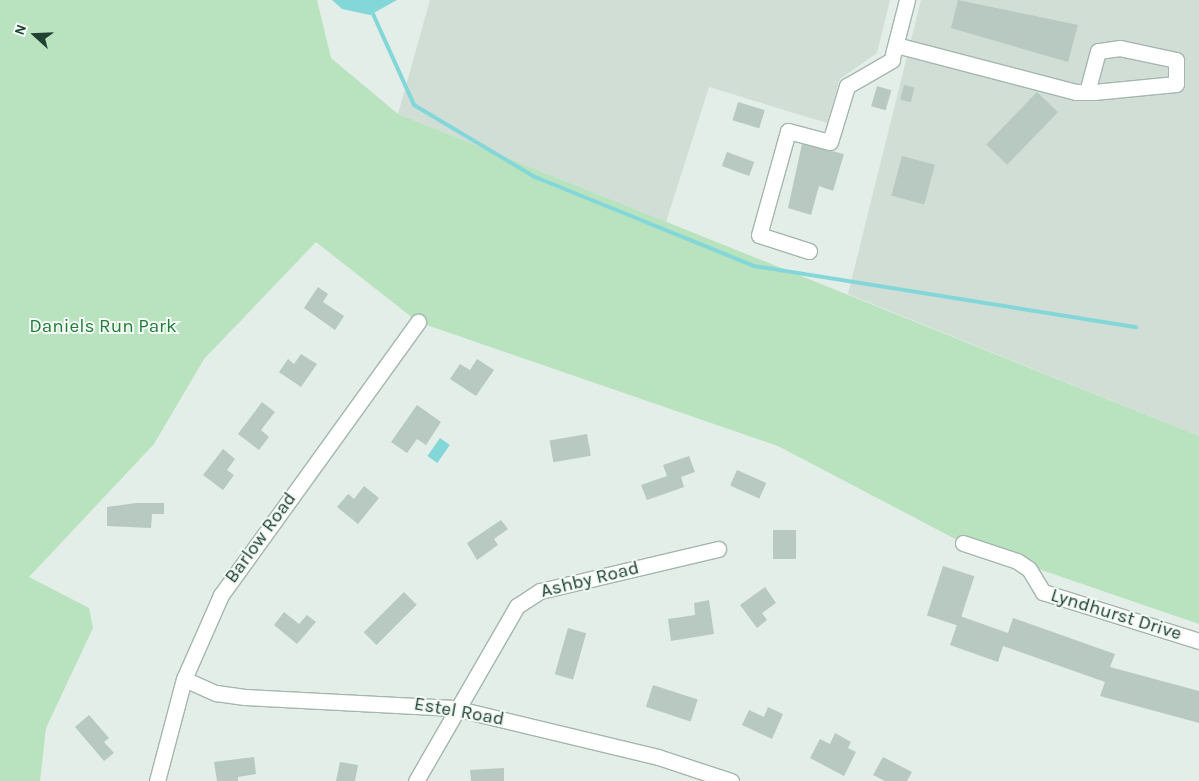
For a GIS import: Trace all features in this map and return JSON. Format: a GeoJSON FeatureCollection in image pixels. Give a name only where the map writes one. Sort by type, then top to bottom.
{"type":"FeatureCollection","features":[{"type":"Feature","properties":{"kind":"street"},"geometry":{"type":"LineString","coordinates":[[809,250],[759,235],[788,131],[830,142],[847,86],[890,67],[907,0]]}},
{"type":"Feature","properties":{"kind":"street"},"geometry":{"type":"LineString","coordinates":[[896,45],[1087,92],[1176,84],[1176,60],[1120,48],[1098,50],[1087,92]]}},
{"type":"Feature","properties":{"kind":"street","name":"Barlow Road"},"geometry":{"type":"LineString","coordinates":[[157,781],[184,679],[210,615],[231,579],[418,322]]}},
{"type":"Feature","properties":{"kind":"street","name":"Lyndhurst Drive"},"geometry":{"type":"LineString","coordinates":[[963,543],[1017,561],[1029,569],[1043,592],[1199,641]]}},
{"type":"Feature","properties":{"kind":"street","name":"Ashby Road"},"geometry":{"type":"LineString","coordinates":[[416,781],[454,708],[508,617],[530,596],[718,550]]}},
{"type":"Feature","properties":{"kind":"street","name":"Estel Road"},"geometry":{"type":"LineString","coordinates":[[184,679],[216,693],[245,697],[454,708],[658,757],[731,781]]}},
{"type":"Feature","properties":{"kind":"shaded area"},"geometry":{"type":"Polygon","coordinates":[[[430,0],[890,0],[877,53],[840,79],[827,123],[709,87],[666,222],[398,114],[430,0]]]}},
{"type":"Feature","properties":{"kind":"shaded area"},"geometry":{"type":"Polygon","coordinates":[[[921,0],[1199,0],[1199,436],[848,294],[921,0]]]}},
{"type":"Feature","properties":{"kind":"green space","name":"Daniels Run Park"},"geometry":{"type":"Polygon","coordinates":[[[0,0],[317,0],[331,58],[398,114],[1199,436],[1199,624],[963,543],[778,446],[418,322],[316,242],[204,359],[154,444],[29,577],[89,608],[93,628],[46,728],[40,781],[0,781],[0,0]]]}},
{"type":"Feature","properties":{"kind":"water"},"geometry":{"type":"Polygon","coordinates":[[[332,0],[397,0],[370,15],[342,9],[332,0]]]}},
{"type":"Feature","properties":{"kind":"water"},"geometry":{"type":"Polygon","coordinates":[[[440,438],[450,445],[437,463],[427,456],[440,438]]]}},
{"type":"Feature","properties":{"kind":"building"},"geometry":{"type":"Polygon","coordinates":[[[958,0],[1078,25],[1068,62],[951,28],[958,0]]]}},
{"type":"Feature","properties":{"kind":"building"},"geometry":{"type":"Polygon","coordinates":[[[904,85],[915,88],[911,102],[900,99],[904,85]]]}},
{"type":"Feature","properties":{"kind":"building"},"geometry":{"type":"Polygon","coordinates":[[[877,86],[891,90],[886,110],[871,106],[877,86]]]}},
{"type":"Feature","properties":{"kind":"building"},"geometry":{"type":"Polygon","coordinates":[[[1037,92],[1058,112],[1007,165],[986,145],[1037,92]]]}},
{"type":"Feature","properties":{"kind":"building"},"geometry":{"type":"Polygon","coordinates":[[[738,102],[765,110],[759,128],[732,120],[738,102]]]}},
{"type":"Feature","properties":{"kind":"building"},"geometry":{"type":"Polygon","coordinates":[[[802,144],[844,154],[833,191],[819,186],[811,215],[788,208],[802,144]]]}},
{"type":"Feature","properties":{"kind":"building"},"geometry":{"type":"Polygon","coordinates":[[[727,152],[754,162],[749,176],[722,166],[727,152]]]}},
{"type":"Feature","properties":{"kind":"building"},"geometry":{"type":"Polygon","coordinates":[[[902,156],[935,165],[924,204],[891,196],[902,156]]]}},
{"type":"Feature","properties":{"kind":"building"},"geometry":{"type":"Polygon","coordinates":[[[318,287],[328,294],[323,302],[344,316],[335,330],[304,308],[318,287]]]}},
{"type":"Feature","properties":{"kind":"building"},"geometry":{"type":"Polygon","coordinates":[[[301,354],[317,364],[301,387],[279,372],[288,359],[294,364],[301,354]]]}},
{"type":"Feature","properties":{"kind":"building"},"geometry":{"type":"Polygon","coordinates":[[[477,359],[494,370],[476,396],[450,379],[460,364],[470,370],[477,359]]]}},
{"type":"Feature","properties":{"kind":"building"},"geometry":{"type":"Polygon","coordinates":[[[262,402],[275,412],[261,430],[269,437],[259,450],[238,434],[262,402]]]}},
{"type":"Feature","properties":{"kind":"building"},"geometry":{"type":"Polygon","coordinates":[[[417,405],[441,422],[426,445],[417,439],[407,453],[391,442],[417,405]]]}},
{"type":"Feature","properties":{"kind":"building"},"geometry":{"type":"Polygon","coordinates":[[[587,434],[591,456],[553,462],[550,441],[587,434]]]}},
{"type":"Feature","properties":{"kind":"building"},"geometry":{"type":"Polygon","coordinates":[[[223,449],[235,459],[227,470],[234,475],[223,490],[203,475],[223,449]]]}},
{"type":"Feature","properties":{"kind":"building"},"geometry":{"type":"Polygon","coordinates":[[[689,456],[695,472],[681,477],[684,487],[647,500],[641,485],[667,476],[663,465],[689,456]]]}},
{"type":"Feature","properties":{"kind":"building"},"geometry":{"type":"Polygon","coordinates":[[[737,470],[766,483],[759,499],[730,486],[737,470]]]}},
{"type":"Feature","properties":{"kind":"building"},"geometry":{"type":"Polygon","coordinates":[[[364,486],[379,498],[358,524],[337,507],[348,494],[354,499],[364,486]]]}},
{"type":"Feature","properties":{"kind":"building"},"geometry":{"type":"Polygon","coordinates":[[[136,503],[164,503],[164,514],[152,514],[151,528],[107,526],[107,507],[136,503]]]}},
{"type":"Feature","properties":{"kind":"building"},"geometry":{"type":"Polygon","coordinates":[[[501,520],[508,529],[494,539],[498,545],[477,560],[467,543],[501,520]]]}},
{"type":"Feature","properties":{"kind":"building"},"geometry":{"type":"Polygon","coordinates":[[[773,530],[796,530],[796,559],[773,559],[773,530]]]}},
{"type":"Feature","properties":{"kind":"building"},"geometry":{"type":"Polygon","coordinates":[[[943,566],[974,576],[958,626],[927,615],[943,566]]]}},
{"type":"Feature","properties":{"kind":"building"},"geometry":{"type":"Polygon","coordinates":[[[765,587],[776,603],[762,613],[767,620],[757,628],[740,605],[765,587]]]}},
{"type":"Feature","properties":{"kind":"building"},"geometry":{"type":"Polygon","coordinates":[[[404,592],[417,605],[376,645],[364,632],[404,592]]]}},
{"type":"Feature","properties":{"kind":"building"},"geometry":{"type":"Polygon","coordinates":[[[709,600],[714,634],[671,641],[668,619],[695,615],[694,603],[709,600]]]}},
{"type":"Feature","properties":{"kind":"building"},"geometry":{"type":"Polygon","coordinates":[[[284,612],[299,624],[307,615],[316,622],[297,644],[274,625],[284,612]]]}},
{"type":"Feature","properties":{"kind":"building"},"geometry":{"type":"Polygon","coordinates":[[[960,616],[1008,633],[1013,618],[1115,654],[1110,667],[1199,691],[1199,723],[1100,696],[1105,682],[1003,646],[998,662],[950,645],[960,616]]]}},
{"type":"Feature","properties":{"kind":"building"},"geometry":{"type":"Polygon","coordinates":[[[568,628],[586,633],[573,679],[555,674],[568,628]]]}},
{"type":"Feature","properties":{"kind":"building"},"geometry":{"type":"Polygon","coordinates":[[[653,685],[698,700],[691,721],[646,707],[653,685]]]}},
{"type":"Feature","properties":{"kind":"building"},"geometry":{"type":"Polygon","coordinates":[[[768,707],[783,714],[772,739],[742,725],[749,710],[764,717],[768,707]]]}},
{"type":"Feature","properties":{"kind":"building"},"geometry":{"type":"Polygon","coordinates":[[[89,715],[109,738],[104,742],[114,753],[104,761],[75,727],[89,715]]]}},
{"type":"Feature","properties":{"kind":"building"},"geometry":{"type":"Polygon","coordinates":[[[835,733],[851,742],[848,748],[856,752],[844,776],[810,758],[820,739],[830,744],[835,733]]]}},
{"type":"Feature","properties":{"kind":"building"},"geometry":{"type":"Polygon","coordinates":[[[254,757],[256,774],[238,777],[238,781],[217,781],[214,762],[254,757]]]}},
{"type":"Feature","properties":{"kind":"building"},"geometry":{"type":"Polygon","coordinates":[[[883,757],[912,772],[907,781],[885,781],[873,775],[883,757]]]}},
{"type":"Feature","properties":{"kind":"building"},"geometry":{"type":"Polygon","coordinates":[[[340,762],[358,765],[355,781],[336,781],[340,762]]]}},
{"type":"Feature","properties":{"kind":"building"},"geometry":{"type":"Polygon","coordinates":[[[504,768],[504,781],[471,781],[470,770],[504,768]]]}},
{"type":"Feature","properties":{"kind":"waterway"},"geometry":{"type":"LineString","coordinates":[[373,14],[414,105],[535,177],[754,266],[1136,327]]}}]}
